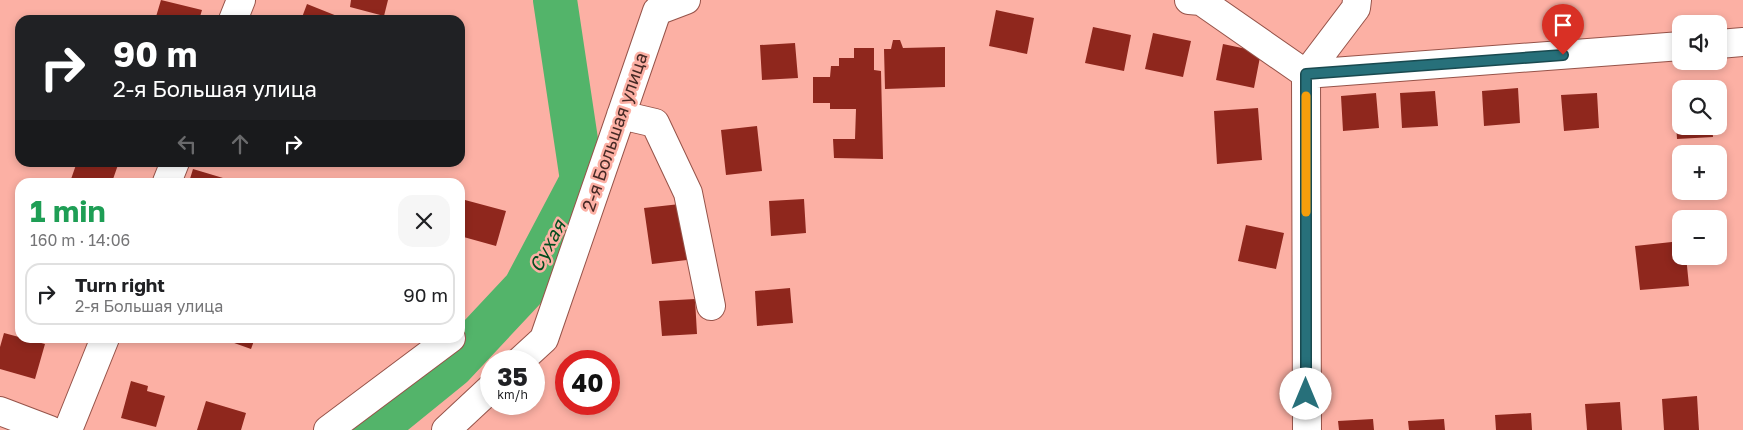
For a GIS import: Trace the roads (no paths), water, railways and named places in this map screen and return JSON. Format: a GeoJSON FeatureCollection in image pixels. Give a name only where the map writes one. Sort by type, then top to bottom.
{"type":"FeatureCollection","features":[{"type":"Feature","properties":{"kind":"street"},"geometry":{"type":"LineString","coordinates":[[235,15],[241,0]]}},
{"type":"Feature","properties":{"kind":"street","name":"2-я Большая улица"},"geometry":{"type":"LineString","coordinates":[[532,350],[544,339],[657,11],[686,0]]}},
{"type":"Feature","properties":{"kind":"street"},"geometry":{"type":"LineString","coordinates":[[1190,0],[1201,1],[1306,74],[1672,47]]}},
{"type":"Feature","properties":{"kind":"street"},"geometry":{"type":"LineString","coordinates":[[1306,430],[1306,74],[1356,8],[1357,0]]}},
{"type":"Feature","properties":{"kind":"street"},"geometry":{"type":"LineString","coordinates":[[1727,43],[1743,42]]}},
{"type":"Feature","properties":{"kind":"street"},"geometry":{"type":"LineString","coordinates":[[621,115],[655,123],[676,167],[688,193],[712,306]]}},
{"type":"Feature","properties":{"kind":"street"},"geometry":{"type":"LineString","coordinates":[[68,430],[103,343]]}},
{"type":"Feature","properties":{"kind":"street"},"geometry":{"type":"LineString","coordinates":[[328,430],[443,343]]}},
{"type":"Feature","properties":{"kind":"street"},"geometry":{"type":"LineString","coordinates":[[446,430],[480,398]]}},
{"type":"Feature","properties":{"kind":"street"},"geometry":{"type":"LineString","coordinates":[[0,411],[50,430]]}},
{"type":"Feature","properties":{"kind":"waterway","name":"Сухая"},"geometry":{"type":"LineString","coordinates":[[373,430],[452,366],[525,288],[582,180],[555,0]]}}]}
